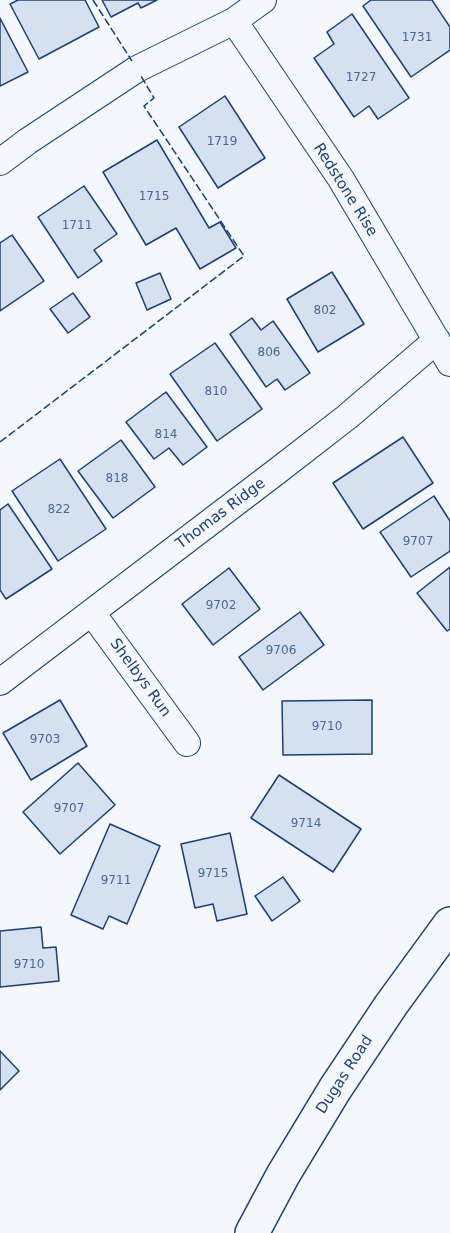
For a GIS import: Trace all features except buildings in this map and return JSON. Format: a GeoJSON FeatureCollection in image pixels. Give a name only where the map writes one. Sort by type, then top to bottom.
{"type":"FeatureCollection","features":[{"type":"Feature","properties":{"kind":"street"},"geometry":{"type":"LineString","coordinates":[[0,162],[137,69],[234,21],[263,0]]}},
{"type":"Feature","properties":{"kind":"street","name":"Redstone Rise"},"geometry":{"type":"LineString","coordinates":[[234,21],[341,179],[450,363]]}},
{"type":"Feature","properties":{"kind":"street","name":"Thomas Ridge"},"geometry":{"type":"LineString","coordinates":[[0,682],[347,417],[437,340]]}},
{"type":"Feature","properties":{"kind":"street","name":"Shelbys Run"},"geometry":{"type":"LineString","coordinates":[[92,614],[187,743]]}},
{"type":"Feature","properties":{"kind":"street","name":"Dugas Road"},"geometry":{"type":"LineString","coordinates":[[252,1233],[335,1089],[391,1005],[450,924]]}},
{"type":"Feature","properties":{"kind":"fence"},"geometry":{"type":"LineString","coordinates":[[93,0],[132,61]]}},
{"type":"Feature","properties":{"kind":"fence"},"geometry":{"type":"LineString","coordinates":[[0,442],[244,256],[144,106],[154,98],[141,76]]}}]}
